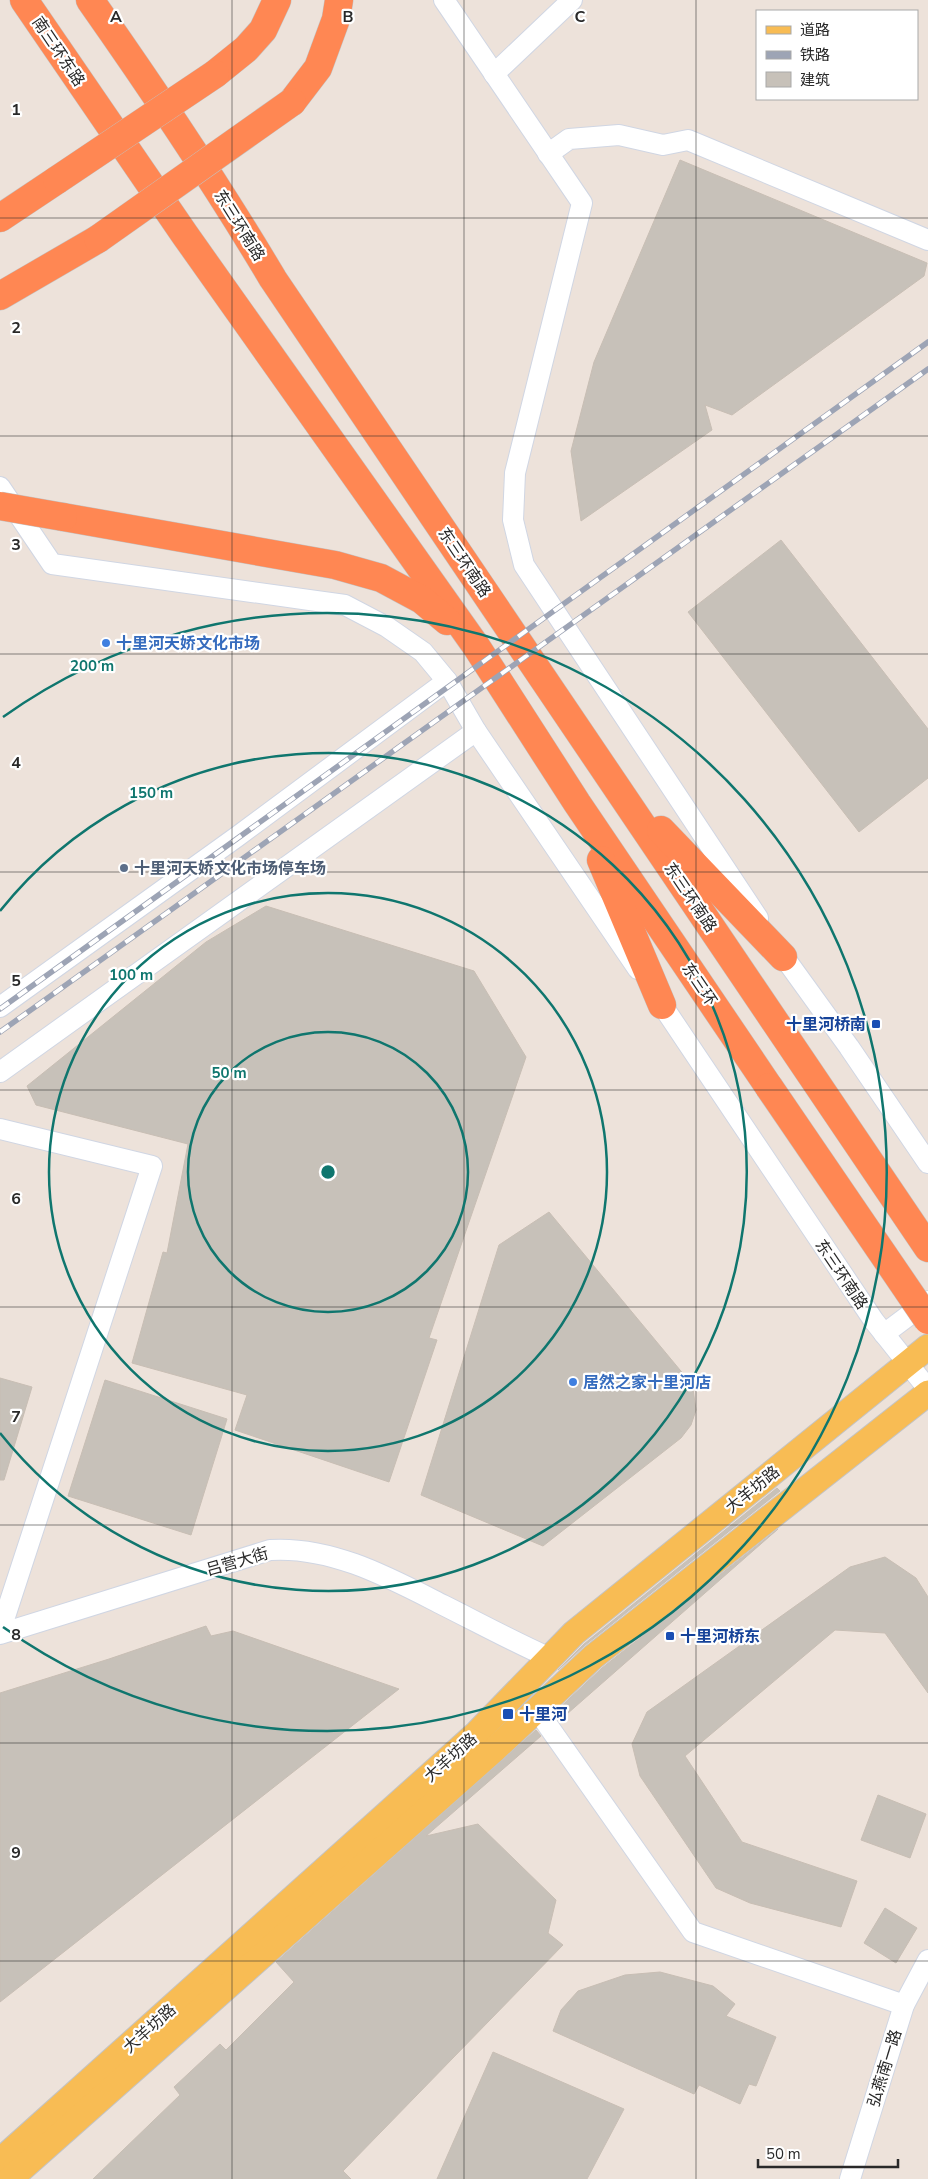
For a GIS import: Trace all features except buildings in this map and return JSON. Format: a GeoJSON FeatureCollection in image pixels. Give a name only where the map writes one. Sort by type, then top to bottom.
{"type":"FeatureCollection","features":[{"type":"Feature","properties":{"kind":"highway","name":"南三环东路"},"geometry":{"type":"LineString","coordinates":[[24,0],[185,235],[476,646]]}},
{"type":"Feature","properties":{"kind":"highway"},"geometry":{"type":"LineString","coordinates":[[90,0],[130,57]]}},
{"type":"Feature","properties":{"kind":"highway"},"geometry":{"type":"LineString","coordinates":[[104,0],[130,57]]}},
{"type":"Feature","properties":{"kind":"highway"},"geometry":{"type":"LineString","coordinates":[[0,218],[215,74],[246,49],[263,30],[278,0]]}},
{"type":"Feature","properties":{"kind":"highway"},"geometry":{"type":"LineString","coordinates":[[0,296],[98,239],[292,102],[318,68],[336,19],[339,0]]}},
{"type":"Feature","properties":{"kind":"highway","name":"东三环南路"},"geometry":{"type":"LineString","coordinates":[[130,57],[229,206],[273,279],[928,1248]]}},
{"type":"Feature","properties":{"kind":"highway"},"geometry":{"type":"LineString","coordinates":[[0,506],[335,565],[381,578],[422,600],[476,646]]}},
{"type":"Feature","properties":{"kind":"highway","name":"东三环"},"geometry":{"type":"LineString","coordinates":[[476,646],[578,803],[928,1320]]}},
{"type":"Feature","properties":{"kind":"highway"},"geometry":{"type":"LineString","coordinates":[[610,777],[783,957]]}},
{"type":"Feature","properties":{"kind":"highway"},"geometry":{"type":"LineString","coordinates":[[578,803],[662,1005]]}},
{"type":"Feature","properties":{"kind":"main road","name":"大羊坊路"},"geometry":{"type":"LineString","coordinates":[[0,2161],[477,1733],[574,1633],[928,1348]]}},
{"type":"Feature","properties":{"kind":"main road","name":"大羊坊路"},"geometry":{"type":"LineString","coordinates":[[10,2179],[479,1764],[593,1657],[928,1393]]}},
{"type":"Feature","properties":{"kind":"street"},"geometry":{"type":"LineString","coordinates":[[444,0],[582,203],[515,473],[512,520],[524,565],[783,957],[849,1047],[928,1163]]}},
{"type":"Feature","properties":{"kind":"street"},"geometry":{"type":"LineString","coordinates":[[494,74],[572,0]]}},
{"type":"Feature","properties":{"kind":"street"},"geometry":{"type":"LineString","coordinates":[[548,154],[569,139],[619,135],[663,145],[688,140],[928,240]]}},
{"type":"Feature","properties":{"kind":"street","name":"东三环南路"},"geometry":{"type":"LineString","coordinates":[[0,487],[52,564],[345,605],[387,627],[423,652],[447,681],[476,731],[874,1321],[928,1389]]}},
{"type":"Feature","properties":{"kind":"street"},"geometry":{"type":"LineString","coordinates":[[0,1007],[238,836],[447,681]]}},
{"type":"Feature","properties":{"kind":"street"},"geometry":{"type":"LineString","coordinates":[[0,1072],[476,731]]}},
{"type":"Feature","properties":{"kind":"street"},"geometry":{"type":"LineString","coordinates":[[0,1129],[152,1166],[0,1633]]}},
{"type":"Feature","properties":{"kind":"street"},"geometry":{"type":"LineString","coordinates":[[884,1334],[928,1301]]}},
{"type":"Feature","properties":{"kind":"street","name":"吕营大街"},"geometry":{"type":"LineString","coordinates":[[0,1633],[270,1550],[287,1549],[325,1555],[387,1576],[550,1658]]}},
{"type":"Feature","properties":{"kind":"street"},"geometry":{"type":"LineString","coordinates":[[537,1710],[693,1932],[904,2005]]}},
{"type":"Feature","properties":{"kind":"street","name":"弘燕南一路"},"geometry":{"type":"LineString","coordinates":[[850,2179],[904,2005],[928,1960]]}},
{"type":"Feature","properties":{"kind":"railway"},"geometry":{"type":"LineString","coordinates":[[0,1009],[928,342]]}},
{"type":"Feature","properties":{"kind":"railway"},"geometry":{"type":"LineString","coordinates":[[0,1032],[928,369]]}},
{"type":"Feature","properties":{"kind":"place","name":"十里河天娇文化市场"},"geometry":{"type":"Point","coordinates":[106,643]}},
{"type":"Feature","properties":{"kind":"place","name":"十里河天娇文化市场停车场"},"geometry":{"type":"Point","coordinates":[124,868]}},
{"type":"Feature","properties":{"kind":"place","name":"十里河桥南"},"geometry":{"type":"Point","coordinates":[876,1024]}},
{"type":"Feature","properties":{"kind":"place","name":"居然之家十里河店"},"geometry":{"type":"Point","coordinates":[573,1382]}},
{"type":"Feature","properties":{"kind":"place","name":"十里河桥东"},"geometry":{"type":"Point","coordinates":[670,1636]}},
{"type":"Feature","properties":{"kind":"place","name":"十里河"},"geometry":{"type":"Point","coordinates":[508,1714]}}]}
